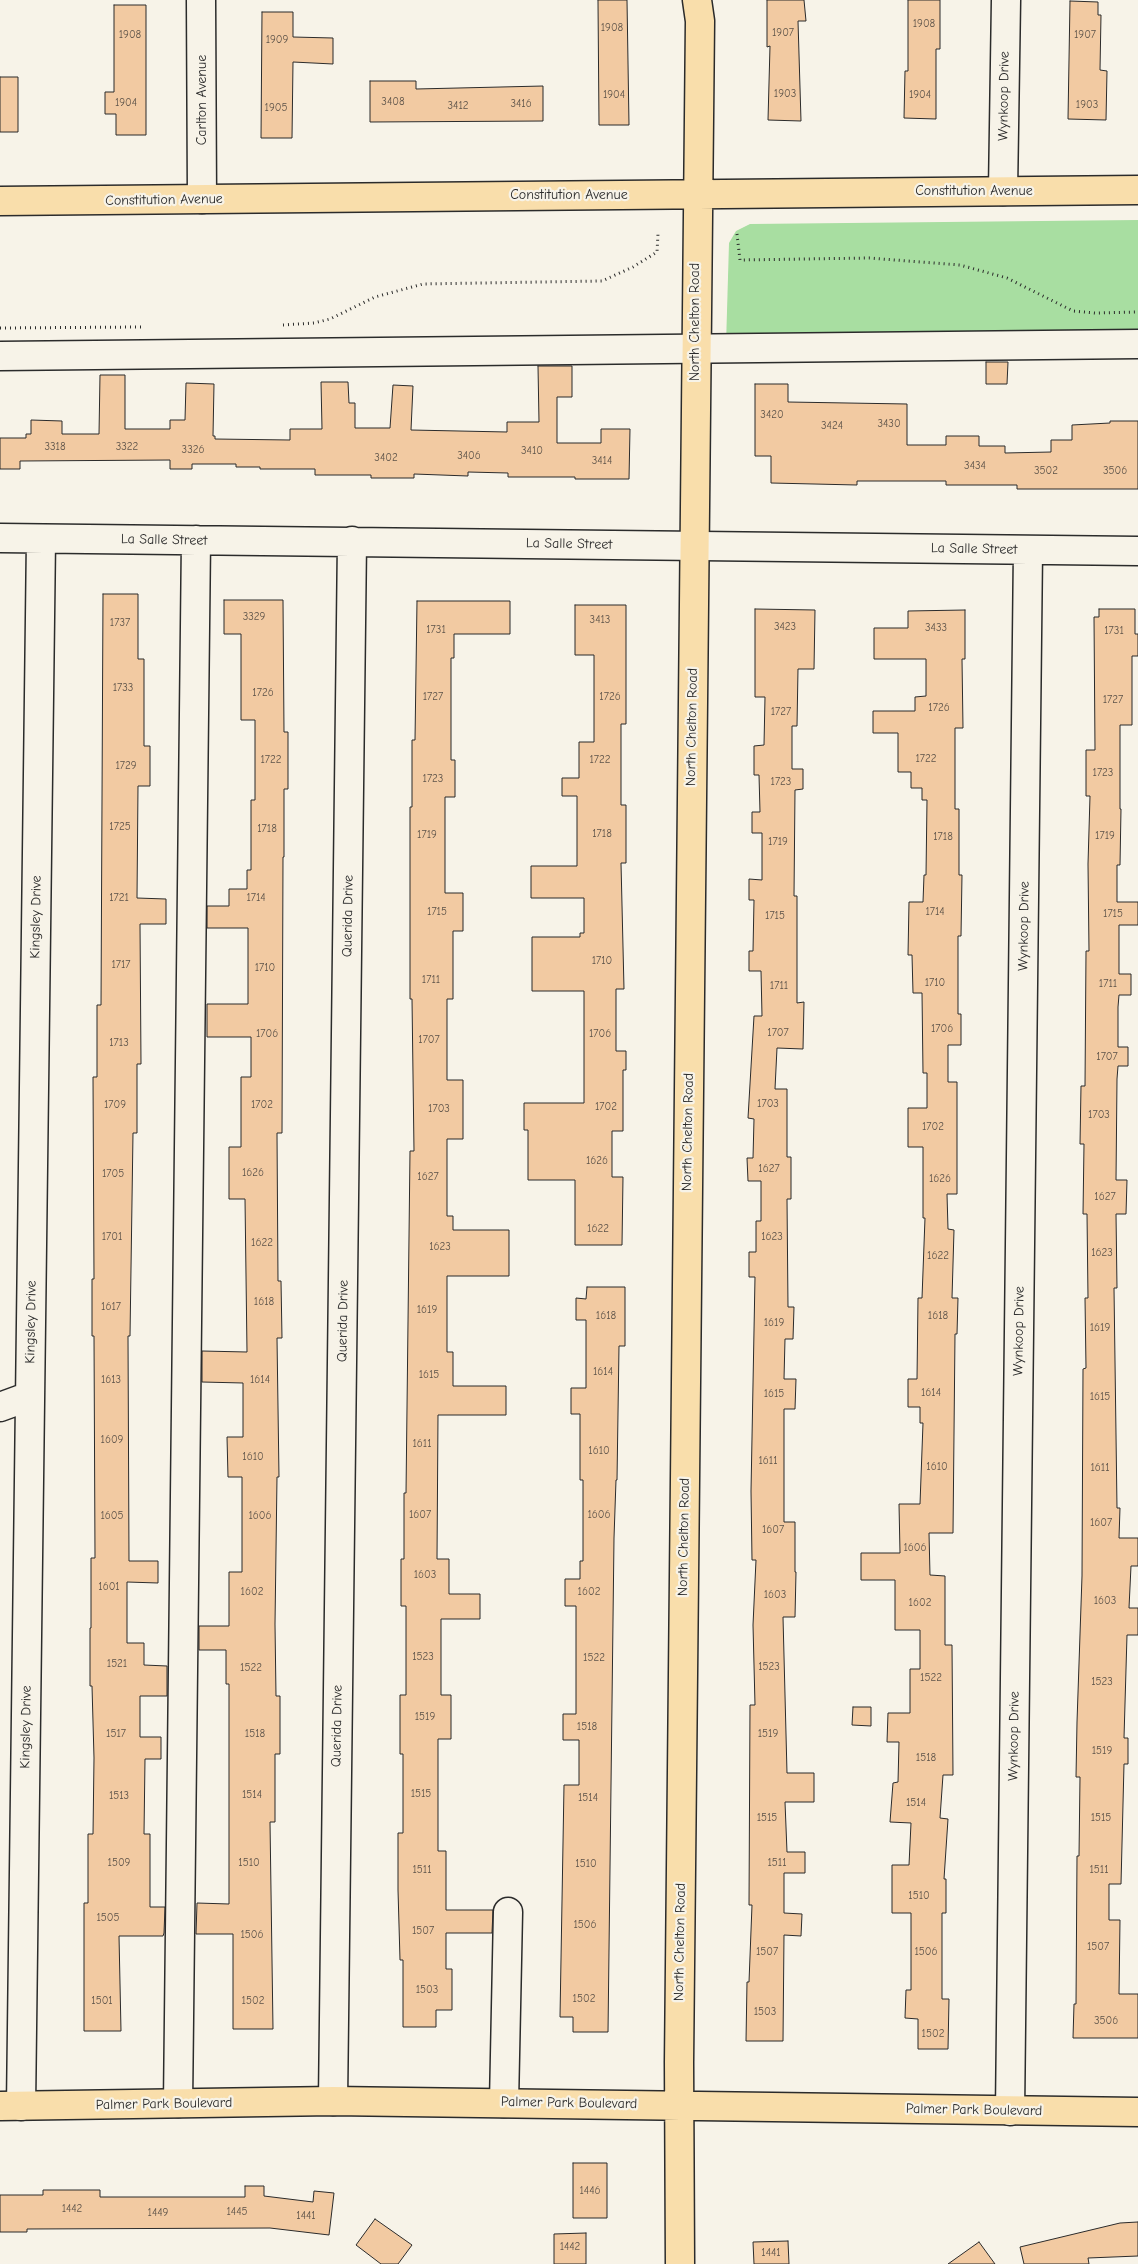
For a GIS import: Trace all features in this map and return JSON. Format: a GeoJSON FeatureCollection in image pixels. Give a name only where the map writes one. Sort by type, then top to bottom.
{"type":"FeatureCollection","features":[{"type":"Feature","properties":{"kind":"main road","name":"North Chelton Road"},"geometry":{"type":"LineString","coordinates":[[680,2264],[678,2105],[695,349],[700,21],[697,0]]}},
{"type":"Feature","properties":{"kind":"main road","name":"Constitution Avenue"},"geometry":{"type":"LineString","coordinates":[[0,201],[1138,190]]}},
{"type":"Feature","properties":{"kind":"main road","name":"Palmer Park Boulevard"},"geometry":{"type":"LineString","coordinates":[[11,2106],[333,2101],[1138,2112]]}},
{"type":"Feature","properties":{"kind":"street","name":"Carlton Avenue"},"geometry":{"type":"LineString","coordinates":[[201,0],[202,199]]}},
{"type":"Feature","properties":{"kind":"street","name":"Wynkoop Drive"},"geometry":{"type":"LineString","coordinates":[[1003,191],[1006,0]]}},
{"type":"Feature","properties":{"kind":"street"},"geometry":{"type":"LineString","coordinates":[[0,356],[1138,344]]}},
{"type":"Feature","properties":{"kind":"street","name":"La Salle Street"},"geometry":{"type":"LineString","coordinates":[[0,538],[1138,551]]}},
{"type":"Feature","properties":{"kind":"street","name":"Kingsley Drive"},"geometry":{"type":"LineString","coordinates":[[11,2106],[30,1396],[41,538]]}},
{"type":"Feature","properties":{"kind":"street"},"geometry":{"type":"LineString","coordinates":[[178,2103],[196,540]]}},
{"type":"Feature","properties":{"kind":"street","name":"Querida Drive"},"geometry":{"type":"LineString","coordinates":[[333,2101],[352,541]]}},
{"type":"Feature","properties":{"kind":"street","name":"Wynkoop Drive"},"geometry":{"type":"LineString","coordinates":[[1010,2111],[1028,550]]}},
{"type":"Feature","properties":{"kind":"street"},"geometry":{"type":"LineString","coordinates":[[0,1407],[30,1396]]}},
{"type":"Feature","properties":{"kind":"street"},"geometry":{"type":"LineString","coordinates":[[504,2103],[508,1912]]}},
{"type":"Feature","properties":{"kind":"path"},"geometry":{"type":"LineString","coordinates":[[274,325],[314,323],[330,319],[375,297],[423,284],[582,283],[602,281],[633,267],[657,252],[658,234]]}},
{"type":"Feature","properties":{"kind":"path"},"geometry":{"type":"LineString","coordinates":[[737,234],[740,260],[869,258],[960,265],[1007,278],[1073,311],[1095,313],[1138,312]]}},
{"type":"Feature","properties":{"kind":"path"},"geometry":{"type":"LineString","coordinates":[[0,328],[147,327]]}},
{"type":"Feature","properties":{"kind":"green space"},"geometry":{"type":"Polygon","coordinates":[[[1138,220],[1138,340],[726,345],[729,243],[736,231],[750,224],[1138,220]]]}},
{"type":"Feature","properties":{"kind":"building"},"geometry":{"type":"Polygon","coordinates":[[[598,0],[627,0],[629,125],[599,125],[598,0]]]}},
{"type":"Feature","properties":{"kind":"building"},"geometry":{"type":"Polygon","coordinates":[[[767,0],[804,0],[806,21],[798,21],[801,121],[768,120],[770,46],[767,47],[767,0]]]}},
{"type":"Feature","properties":{"kind":"building"},"geometry":{"type":"Polygon","coordinates":[[[908,0],[940,0],[940,49],[936,49],[936,119],[904,118],[905,71],[908,71],[908,0]]]}},
{"type":"Feature","properties":{"kind":"building"},"geometry":{"type":"Polygon","coordinates":[[[1070,1],[1098,2],[1098,15],[1101,15],[1100,70],[1107,71],[1106,120],[1068,119],[1070,1]]]}},
{"type":"Feature","properties":{"kind":"building"},"geometry":{"type":"Polygon","coordinates":[[[114,5],[146,5],[146,135],[116,135],[116,114],[105,114],[105,92],[114,92],[114,5]]]}},
{"type":"Feature","properties":{"kind":"building"},"geometry":{"type":"Polygon","coordinates":[[[262,12],[293,12],[293,37],[333,38],[333,64],[293,62],[292,138],[261,138],[262,12]]]}},
{"type":"Feature","properties":{"kind":"building"},"geometry":{"type":"Polygon","coordinates":[[[0,77],[18,77],[18,132],[0,132],[0,77]]]}},
{"type":"Feature","properties":{"kind":"building"},"geometry":{"type":"Polygon","coordinates":[[[370,81],[416,81],[416,89],[543,86],[543,121],[370,122],[370,81]]]}},
{"type":"Feature","properties":{"kind":"building"},"geometry":{"type":"Polygon","coordinates":[[[986,362],[1008,362],[1007,384],[986,384],[986,362]]]}},
{"type":"Feature","properties":{"kind":"building"},"geometry":{"type":"Polygon","coordinates":[[[538,366],[572,366],[572,397],[557,397],[557,443],[601,443],[601,429],[630,429],[629,479],[508,477],[508,473],[468,472],[468,476],[414,474],[414,478],[371,478],[371,475],[315,475],[315,469],[260,469],[260,467],[236,467],[236,464],[192,464],[192,469],[170,469],[170,460],[20,461],[20,469],[0,469],[0,438],[26,438],[26,434],[31,434],[31,420],[62,421],[62,434],[99,434],[100,375],[125,375],[125,429],[170,429],[170,420],[185,420],[186,383],[214,384],[213,436],[215,436],[215,439],[290,440],[290,429],[322,429],[321,382],[348,382],[349,403],[355,403],[355,428],[390,428],[393,385],[413,386],[411,430],[507,432],[507,422],[539,422],[538,366]]]}},
{"type":"Feature","properties":{"kind":"building"},"geometry":{"type":"Polygon","coordinates":[[[755,384],[788,384],[788,402],[907,404],[907,445],[946,445],[946,436],[979,436],[979,446],[1005,446],[1005,453],[1051,452],[1051,440],[1072,440],[1072,425],[1110,423],[1110,421],[1138,421],[1138,489],[1017,489],[1017,485],[946,485],[946,481],[857,481],[857,485],[771,483],[771,456],[755,456],[755,384]]]}},
{"type":"Feature","properties":{"kind":"building"},"geometry":{"type":"Polygon","coordinates":[[[103,594],[138,594],[138,659],[144,659],[144,746],[150,746],[150,786],[138,786],[137,898],[166,899],[166,924],[140,924],[141,1064],[137,1064],[137,1133],[133,1133],[130,1336],[128,1336],[129,1561],[158,1561],[158,1583],[127,1582],[127,1643],[144,1643],[144,1665],[167,1666],[167,1696],[140,1696],[140,1737],[161,1737],[161,1759],[145,1759],[144,1834],[150,1834],[150,1907],[165,1907],[163,1936],[119,1936],[121,2031],[84,2031],[84,1903],[88,1903],[88,1834],[93,1834],[94,1758],[92,1686],[90,1686],[90,1628],[91,1558],[95,1558],[94,1336],[92,1336],[92,1279],[94,1279],[93,1077],[97,1077],[97,1005],[101,1005],[103,594]]]}},
{"type":"Feature","properties":{"kind":"building"},"geometry":{"type":"Polygon","coordinates":[[[224,600],[283,600],[284,732],[288,732],[288,789],[284,789],[282,1133],[277,1133],[278,1281],[281,1281],[282,1338],[277,1338],[279,1477],[277,1477],[275,1624],[276,1696],[280,1696],[280,1754],[275,1754],[275,1822],[270,1822],[273,2029],[233,2029],[233,1934],[196,1934],[197,1903],[229,1904],[229,1684],[226,1684],[226,1650],[199,1650],[199,1626],[229,1626],[229,1572],[242,1572],[242,1477],[228,1477],[227,1437],[243,1437],[243,1383],[202,1382],[202,1351],[247,1352],[245,1199],[229,1199],[229,1147],[241,1147],[241,1077],[251,1077],[251,1037],[207,1037],[207,1004],[248,1004],[248,928],[207,928],[207,906],[229,906],[229,889],[247,889],[247,870],[251,870],[251,800],[255,800],[255,720],[241,720],[241,634],[224,634],[224,600]]]}},
{"type":"Feature","properties":{"kind":"building"},"geometry":{"type":"Polygon","coordinates":[[[417,601],[510,601],[510,634],[454,634],[454,658],[451,658],[451,760],[455,760],[455,797],[445,797],[445,893],[463,893],[463,931],[453,931],[453,999],[447,999],[447,1080],[463,1080],[463,1139],[447,1139],[447,1216],[453,1216],[453,1230],[509,1230],[509,1276],[447,1276],[447,1352],[453,1352],[453,1386],[506,1386],[506,1415],[438,1415],[437,1559],[449,1559],[449,1594],[480,1594],[480,1619],[441,1619],[441,1695],[451,1695],[451,1739],[438,1739],[438,1851],[446,1851],[446,1910],[493,1910],[492,1933],[446,1933],[446,1969],[452,1969],[452,2010],[436,2010],[436,2027],[403,2027],[403,1960],[400,1960],[398,1890],[398,1833],[403,1833],[403,1754],[400,1754],[400,1695],[406,1695],[406,1606],[401,1606],[401,1559],[404,1559],[404,1493],[406,1493],[410,1151],[414,1151],[412,999],[410,999],[410,807],[412,807],[412,740],[415,740],[417,601]]]}},
{"type":"Feature","properties":{"kind":"building"},"geometry":{"type":"Polygon","coordinates":[[[575,605],[626,605],[626,724],[621,724],[621,805],[626,805],[626,863],[621,863],[624,989],[616,989],[616,1051],[626,1051],[626,1070],[623,1070],[623,1131],[612,1131],[612,1177],[623,1177],[622,1245],[575,1245],[575,1180],[528,1180],[528,1130],[524,1130],[524,1103],[584,1103],[584,991],[532,991],[532,937],[580,937],[580,933],[584,933],[584,898],[531,898],[531,866],[577,866],[577,796],[562,796],[562,778],[579,778],[579,742],[594,742],[594,655],[575,655],[575,605]]]}},
{"type":"Feature","properties":{"kind":"building"},"geometry":{"type":"Polygon","coordinates":[[[755,609],[815,610],[814,669],[798,669],[797,726],[792,726],[792,769],[803,769],[803,789],[795,790],[794,896],[797,896],[797,1003],[804,1002],[803,1049],[777,1048],[775,1089],[787,1089],[787,1157],[791,1157],[791,1199],[787,1199],[788,1307],[794,1307],[793,1339],[785,1339],[784,1379],[796,1379],[795,1409],[784,1409],[784,1522],[795,1522],[796,1572],[795,1617],[783,1617],[787,1773],[814,1773],[814,1802],[785,1802],[787,1852],[805,1852],[805,1873],[784,1873],[784,1913],[802,1914],[801,1936],[784,1935],[783,2041],[746,2041],[747,1982],[749,1982],[752,1905],[749,1905],[750,1705],[755,1705],[753,1625],[756,1560],[752,1560],[751,1491],[755,1277],[749,1277],[749,1252],[756,1252],[756,1221],[761,1221],[761,1181],[748,1181],[747,1158],[753,1158],[754,1119],[748,1118],[754,1016],[762,1016],[761,971],[749,971],[749,951],[753,951],[754,900],[749,900],[749,879],[762,880],[762,833],[752,833],[752,812],[760,812],[759,775],[754,775],[754,746],[764,745],[765,697],[755,697],[755,609]]]}},
{"type":"Feature","properties":{"kind":"building"},"geometry":{"type":"Polygon","coordinates":[[[1099,609],[1135,609],[1135,634],[1138,634],[1138,656],[1132,656],[1132,725],[1120,725],[1121,809],[1120,865],[1117,865],[1117,902],[1138,902],[1138,925],[1119,925],[1119,974],[1131,974],[1131,995],[1119,995],[1118,1007],[1118,1047],[1128,1047],[1128,1066],[1118,1066],[1116,1180],[1127,1180],[1126,1214],[1116,1214],[1117,1288],[1114,1288],[1117,1508],[1120,1508],[1119,1538],[1138,1538],[1138,1566],[1131,1566],[1129,1608],[1138,1608],[1138,1635],[1127,1635],[1124,1738],[1128,1738],[1128,1764],[1124,1764],[1121,1884],[1109,1884],[1109,1920],[1120,1920],[1119,1994],[1138,1994],[1138,2038],[1073,2038],[1074,2004],[1076,2004],[1077,1856],[1079,1856],[1080,1777],[1076,1777],[1082,1576],[1083,1369],[1086,1368],[1085,1298],[1088,1298],[1087,1214],[1083,1214],[1084,1144],[1080,1144],[1081,1086],[1085,1086],[1086,951],[1089,951],[1088,864],[1090,796],[1086,796],[1086,750],[1095,750],[1094,617],[1099,617],[1099,609]]]}},
{"type":"Feature","properties":{"kind":"building"},"geometry":{"type":"Polygon","coordinates":[[[965,610],[965,659],[962,659],[963,728],[955,728],[955,809],[959,809],[959,875],[962,875],[961,936],[958,936],[958,1014],[961,1014],[961,1045],[948,1045],[948,1082],[957,1082],[957,1194],[947,1194],[948,1229],[954,1230],[952,1298],[958,1298],[957,1334],[955,1334],[953,1533],[929,1533],[930,1575],[945,1576],[945,1645],[952,1645],[953,1775],[943,1775],[940,1818],[948,1819],[944,1879],[946,1879],[946,1913],[942,1913],[942,1999],[949,1999],[948,2049],[918,2049],[918,2019],[905,2018],[906,1990],[911,1990],[911,1913],[892,1913],[892,1865],[909,1865],[911,1823],[890,1822],[893,1783],[898,1782],[899,1742],[887,1742],[888,1713],[910,1713],[910,1669],[920,1669],[920,1630],[895,1630],[895,1580],[861,1580],[861,1553],[900,1553],[899,1504],[920,1504],[923,1423],[920,1423],[920,1407],[908,1407],[908,1379],[917,1379],[918,1298],[922,1298],[925,1218],[923,1218],[923,1147],[908,1147],[908,1108],[927,1108],[927,1073],[923,1073],[922,993],[913,993],[912,955],[908,955],[909,902],[923,902],[924,875],[926,875],[927,800],[922,800],[922,788],[911,788],[911,772],[898,772],[898,733],[873,733],[873,711],[915,711],[915,697],[926,696],[926,659],[874,659],[874,628],[908,628],[908,611],[965,610]]]}},
{"type":"Feature","properties":{"kind":"building"},"geometry":{"type":"Polygon","coordinates":[[[587,1287],[625,1287],[625,1346],[619,1346],[614,1538],[608,2032],[573,2032],[573,2017],[560,2017],[564,1785],[579,1785],[579,1740],[563,1740],[563,1714],[576,1714],[576,1606],[565,1606],[565,1579],[580,1579],[580,1561],[583,1561],[583,1480],[580,1480],[580,1414],[571,1414],[571,1388],[586,1388],[586,1320],[576,1320],[576,1298],[586,1299],[587,1287]]]}},
{"type":"Feature","properties":{"kind":"building"},"geometry":{"type":"Polygon","coordinates":[[[853,1707],[871,1707],[871,1726],[852,1725],[853,1707]]]}},
{"type":"Feature","properties":{"kind":"building"},"geometry":{"type":"Polygon","coordinates":[[[573,2163],[607,2163],[607,2218],[573,2218],[573,2163]]]}},
{"type":"Feature","properties":{"kind":"building"},"geometry":{"type":"Polygon","coordinates":[[[245,2186],[264,2186],[264,2196],[313,2202],[314,2191],[334,2193],[329,2235],[270,2228],[27,2229],[27,2232],[0,2232],[0,2195],[43,2195],[43,2190],[100,2190],[100,2197],[245,2197],[245,2186]]]}},
{"type":"Feature","properties":{"kind":"building"},"geometry":{"type":"Polygon","coordinates":[[[375,2219],[412,2245],[398,2264],[381,2264],[356,2245],[375,2219]]]}},
{"type":"Feature","properties":{"kind":"building"},"geometry":{"type":"Polygon","coordinates":[[[1138,2222],[1138,2256],[1088,2258],[1089,2264],[1024,2264],[1020,2247],[1120,2223],[1138,2222]]]}},
{"type":"Feature","properties":{"kind":"building"},"geometry":{"type":"Polygon","coordinates":[[[586,2233],[586,2264],[554,2264],[554,2234],[586,2233]]]}},
{"type":"Feature","properties":{"kind":"building"},"geometry":{"type":"Polygon","coordinates":[[[788,2241],[789,2264],[754,2264],[753,2242],[788,2241]]]}},
{"type":"Feature","properties":{"kind":"building"},"geometry":{"type":"Polygon","coordinates":[[[979,2242],[995,2264],[948,2264],[979,2242]]]}}]}
